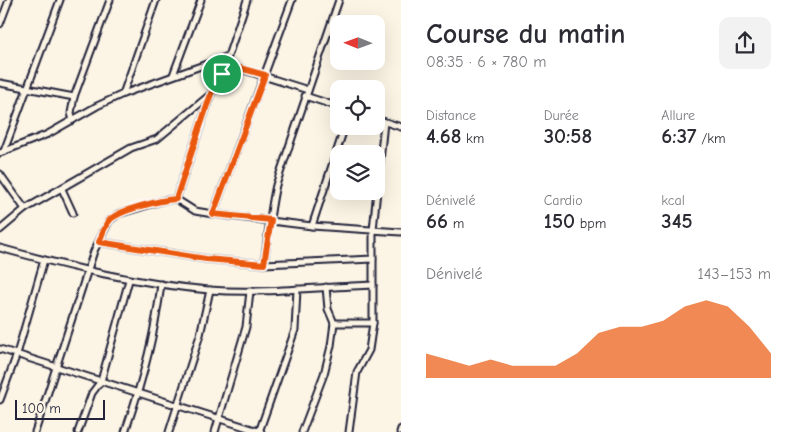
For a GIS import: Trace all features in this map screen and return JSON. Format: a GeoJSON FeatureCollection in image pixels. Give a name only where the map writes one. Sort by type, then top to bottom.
{"type":"FeatureCollection","features":[{"type":"Feature","properties":{"kind":"street"},"geometry":{"type":"LineString","coordinates":[[0,24],[9,0]]}},
{"type":"Feature","properties":{"kind":"street"},"geometry":{"type":"LineString","coordinates":[[2,152],[28,89],[60,0]]}},
{"type":"Feature","properties":{"kind":"street"},"geometry":{"type":"LineString","coordinates":[[72,120],[71,113],[74,97],[110,0]]}},
{"type":"Feature","properties":{"kind":"street"},"geometry":{"type":"LineString","coordinates":[[123,94],[156,0]]}},
{"type":"Feature","properties":{"kind":"street"},"geometry":{"type":"LineString","coordinates":[[173,76],[201,0]]}},
{"type":"Feature","properties":{"kind":"street"},"geometry":{"type":"LineString","coordinates":[[176,199],[211,94],[222,74],[248,0]]}},
{"type":"Feature","properties":{"kind":"street"},"geometry":{"type":"LineString","coordinates":[[213,214],[292,0]]}},
{"type":"Feature","properties":{"kind":"street"},"geometry":{"type":"LineString","coordinates":[[264,264],[271,220],[270,212],[276,185],[339,0]]}},
{"type":"Feature","properties":{"kind":"street"},"geometry":{"type":"LineString","coordinates":[[2,152],[48,134],[123,94],[226,60],[308,90]]}},
{"type":"Feature","properties":{"kind":"street"},"geometry":{"type":"LineString","coordinates":[[0,83],[74,97]]}},
{"type":"Feature","properties":{"kind":"street"},"geometry":{"type":"LineString","coordinates":[[0,230],[25,209],[132,148],[157,139],[211,94]]}},
{"type":"Feature","properties":{"kind":"street"},"geometry":{"type":"LineString","coordinates":[[305,96],[330,103]]}},
{"type":"Feature","properties":{"kind":"street"},"geometry":{"type":"LineString","coordinates":[[385,122],[401,127]]}},
{"type":"Feature","properties":{"kind":"street"},"geometry":{"type":"LineString","coordinates":[[312,226],[342,135]]}},
{"type":"Feature","properties":{"kind":"street"},"geometry":{"type":"LineString","coordinates":[[349,432],[357,372],[369,350],[373,323],[373,230],[383,135]]}},
{"type":"Feature","properties":{"kind":"street"},"geometry":{"type":"LineString","coordinates":[[0,174],[25,209]]}},
{"type":"Feature","properties":{"kind":"street"},"geometry":{"type":"LineString","coordinates":[[62,189],[73,213]]}},
{"type":"Feature","properties":{"kind":"street"},"geometry":{"type":"LineString","coordinates":[[35,432],[94,251],[109,221],[118,214],[165,200],[176,199],[195,211],[213,214],[312,226],[401,232]]}},
{"type":"Feature","properties":{"kind":"street"},"geometry":{"type":"LineString","coordinates":[[99,242],[206,259],[264,264],[373,259]]}},
{"type":"Feature","properties":{"kind":"street"},"geometry":{"type":"LineString","coordinates":[[0,248],[129,280],[210,290],[250,291],[374,285]]}},
{"type":"Feature","properties":{"kind":"street"},"geometry":{"type":"LineString","coordinates":[[0,400],[17,354],[44,260]]}},
{"type":"Feature","properties":{"kind":"street"},"geometry":{"type":"LineString","coordinates":[[78,432],[92,393],[101,381],[129,280]]}},
{"type":"Feature","properties":{"kind":"street"},"geometry":{"type":"LineString","coordinates":[[124,432],[138,393],[156,325],[161,284]]}},
{"type":"Feature","properties":{"kind":"street"},"geometry":{"type":"LineString","coordinates":[[302,432],[324,374],[334,323],[328,309],[326,287]]}},
{"type":"Feature","properties":{"kind":"street"},"geometry":{"type":"LineString","coordinates":[[0,349],[260,432],[295,330],[297,289]]}},
{"type":"Feature","properties":{"kind":"street"},"geometry":{"type":"LineString","coordinates":[[169,432],[200,335],[210,290]]}},
{"type":"Feature","properties":{"kind":"street"},"geometry":{"type":"LineString","coordinates":[[215,432],[246,327],[250,291]]}},
{"type":"Feature","properties":{"kind":"street"},"geometry":{"type":"LineString","coordinates":[[334,323],[373,323]]}},
{"type":"Feature","properties":{"kind":"route"},"geometry":{"type":"LineString","coordinates":[[225,64],[265,75],[213,214],[271,220],[264,264],[206,259],[99,242],[109,221],[118,214],[165,200],[176,199],[211,94],[222,74],[225,64]]}}]}
